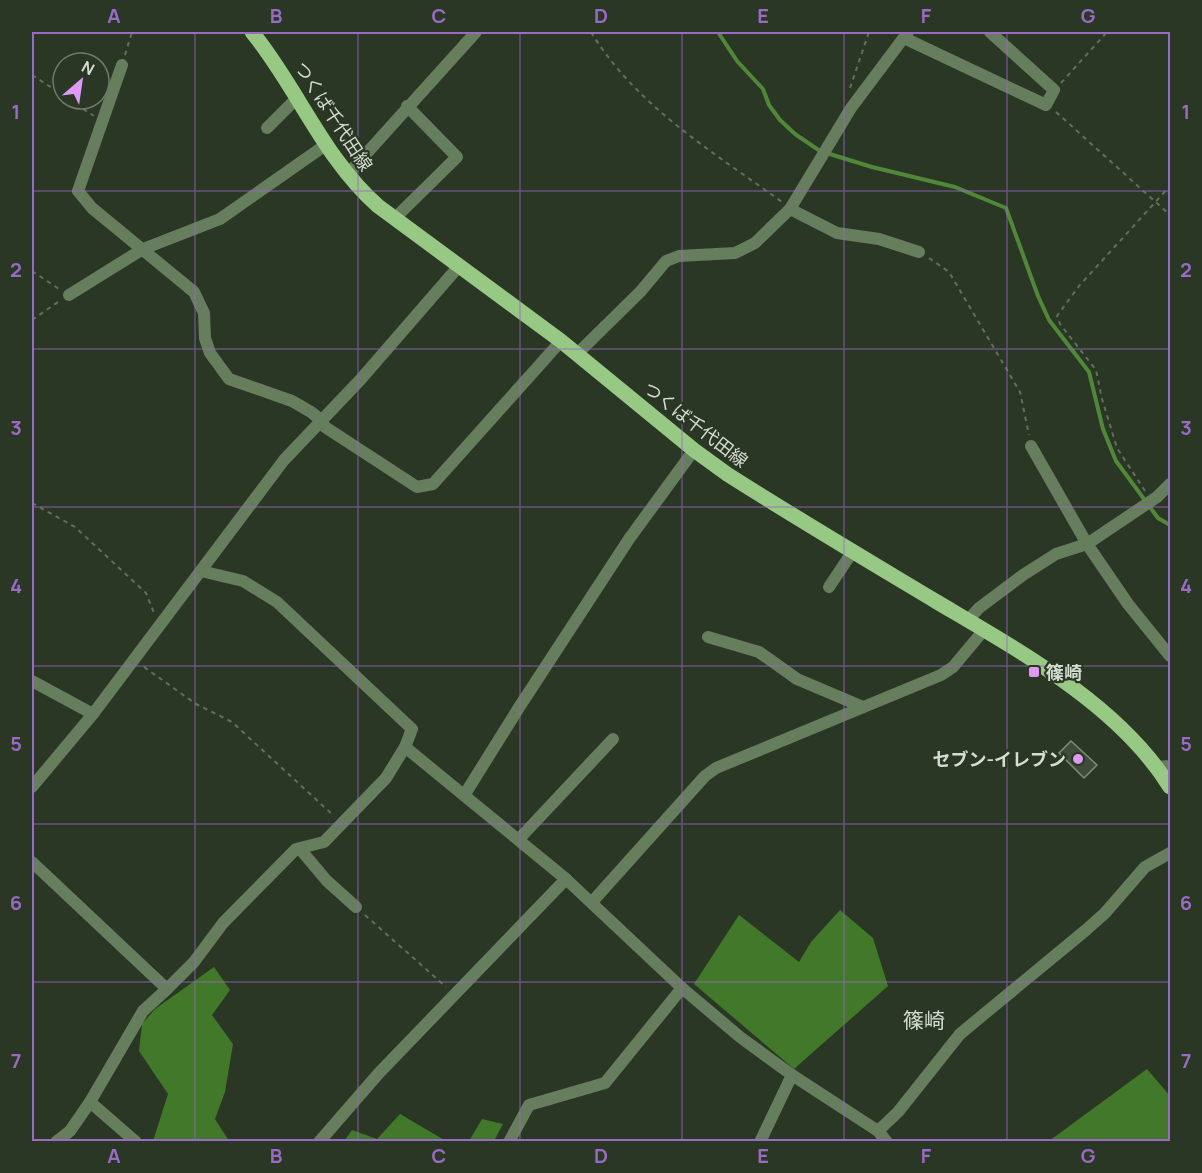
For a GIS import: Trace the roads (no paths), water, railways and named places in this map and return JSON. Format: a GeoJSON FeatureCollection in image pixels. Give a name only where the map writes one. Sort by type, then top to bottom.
{"type":"FeatureCollection","features":[{"type":"Feature","properties":{"kind":"main road","name":"つくば千代田線"},"geometry":{"type":"LineString","coordinates":[[252,32],[279,68],[347,175],[362,192],[394,219],[561,341],[694,450],[764,498],[984,630],[1090,702],[1163,766],[1170,787]]}},
{"type":"Feature","properties":{"kind":"street"},"geometry":{"type":"LineString","coordinates":[[347,175],[476,32]]}},
{"type":"Feature","properties":{"kind":"street"},"geometry":{"type":"LineString","coordinates":[[577,354],[641,291],[666,261],[679,256],[735,253],[754,243],[790,209],[851,108],[906,35],[1046,105],[1054,90],[990,32]]}},
{"type":"Feature","properties":{"kind":"street"},"geometry":{"type":"LineString","coordinates":[[122,65],[78,191],[92,208],[194,292],[204,313],[205,338],[210,353],[229,379],[292,401],[322,422],[325,427],[417,487],[433,484],[561,341]]}},
{"type":"Feature","properties":{"kind":"street"},"geometry":{"type":"LineString","coordinates":[[267,128],[298,97]]}},
{"type":"Feature","properties":{"kind":"street"},"geometry":{"type":"LineString","coordinates":[[394,219],[457,157],[408,106]]}},
{"type":"Feature","properties":{"kind":"street"},"geometry":{"type":"LineString","coordinates":[[69,295],[143,249],[220,219],[327,144]]}},
{"type":"Feature","properties":{"kind":"street"},"geometry":{"type":"LineString","coordinates":[[790,209],[837,233],[879,239],[919,252]]}},
{"type":"Feature","properties":{"kind":"street"},"geometry":{"type":"LineString","coordinates":[[32,787],[134,661],[284,460],[361,379],[459,266]]}},
{"type":"Feature","properties":{"kind":"street"},"geometry":{"type":"LineString","coordinates":[[1031,446],[1087,544],[1128,603],[1170,656]]}},
{"type":"Feature","properties":{"kind":"street"},"geometry":{"type":"LineString","coordinates":[[465,794],[629,539],[694,450]]}},
{"type":"Feature","properties":{"kind":"street"},"geometry":{"type":"LineString","coordinates":[[968,620],[979,608],[1031,570],[1056,554],[1087,544],[1152,501],[1170,484]]}},
{"type":"Feature","properties":{"kind":"street"},"geometry":{"type":"LineString","coordinates":[[829,587],[853,551]]}},
{"type":"Feature","properties":{"kind":"street"},"geometry":{"type":"LineString","coordinates":[[56,1142],[70,1131],[90,1102],[142,1011],[194,962],[223,923],[296,849],[324,842],[386,778],[405,747],[412,729],[277,602],[243,581],[201,571]]}},
{"type":"Feature","properties":{"kind":"street"},"geometry":{"type":"LineString","coordinates":[[592,902],[705,776],[716,768],[941,675],[953,668],[984,630]]}},
{"type":"Feature","properties":{"kind":"street"},"geometry":{"type":"LineString","coordinates":[[708,637],[759,652],[797,679],[863,707]]}},
{"type":"Feature","properties":{"kind":"street"},"geometry":{"type":"LineString","coordinates":[[32,681],[93,714]]}},
{"type":"Feature","properties":{"kind":"street"},"geometry":{"type":"LineString","coordinates":[[519,839],[613,739]]}},
{"type":"Feature","properties":{"kind":"street"},"geometry":{"type":"LineString","coordinates":[[405,747],[566,879],[682,988],[740,1037],[792,1075],[878,1131],[887,1142]]}},
{"type":"Feature","properties":{"kind":"street"},"geometry":{"type":"LineString","coordinates":[[300,849],[327,881],[356,907]]}},
{"type":"Feature","properties":{"kind":"street"},"geometry":{"type":"LineString","coordinates":[[878,1131],[898,1113],[960,1034],[1105,913],[1145,867],[1170,853]]}},
{"type":"Feature","properties":{"kind":"street"},"geometry":{"type":"LineString","coordinates":[[32,862],[167,989]]}},
{"type":"Feature","properties":{"kind":"street"},"geometry":{"type":"LineString","coordinates":[[319,1142],[379,1073],[453,994],[566,879]]}},
{"type":"Feature","properties":{"kind":"street"},"geometry":{"type":"LineString","coordinates":[[508,1142],[529,1105],[605,1083],[682,988]]}},
{"type":"Feature","properties":{"kind":"street"},"geometry":{"type":"LineString","coordinates":[[760,1142],[792,1075]]}},
{"type":"Feature","properties":{"kind":"street"},"geometry":{"type":"LineString","coordinates":[[90,1102],[136,1142]]}},
{"type":"Feature","properties":{"kind":"waterway"},"geometry":{"type":"LineString","coordinates":[[718,32],[737,61],[763,89],[769,105],[780,120],[795,134],[820,151],[872,167],[955,187],[1006,208],[1049,320],[1089,372],[1103,429],[1116,461],[1158,518],[1170,525]]}},
{"type":"Feature","properties":{"kind":"place","name":"篠崎"},"geometry":{"type":"Point","coordinates":[1034,672]}},
{"type":"Feature","properties":{"kind":"place","name":"セブン-イレブン"},"geometry":{"type":"Point","coordinates":[1078,759]}},
{"type":"Feature","properties":{"kind":"district","name":"篠崎"},"geometry":{"type":"Point","coordinates":[924,1020]}}]}
